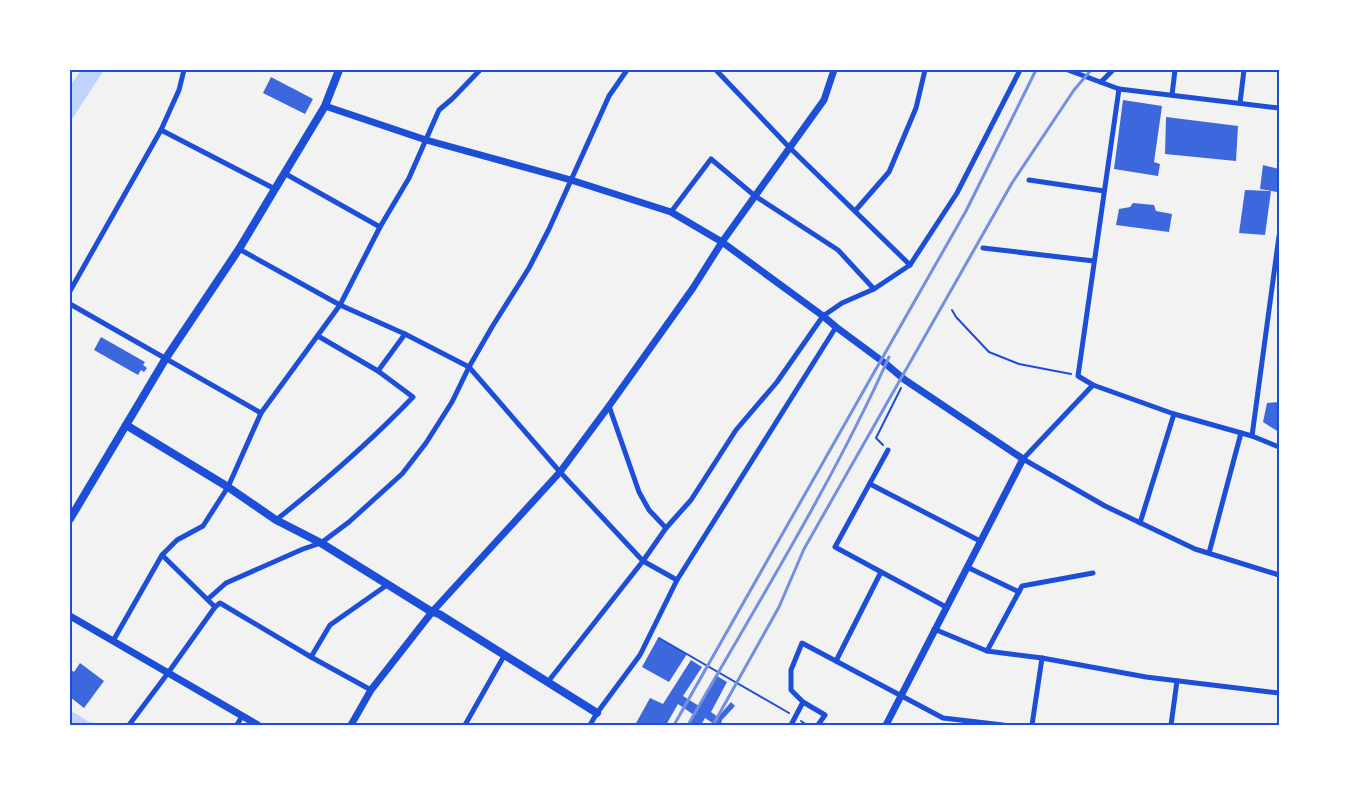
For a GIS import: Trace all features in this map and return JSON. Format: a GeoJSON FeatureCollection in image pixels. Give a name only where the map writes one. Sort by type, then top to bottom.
{"type":"FeatureCollection","features":[{"type":"Feature","properties":{"kind":"main road"},"geometry":{"type":"LineString","coordinates":[[70,519],[166,358],[239,249],[276,189],[325,106],[339,70]]}},
{"type":"Feature","properties":{"kind":"main road"},"geometry":{"type":"LineString","coordinates":[[126,426],[228,487],[276,520],[321,543],[432,612],[439,614],[597,713]]}},
{"type":"Feature","properties":{"kind":"street"},"geometry":{"type":"LineString","coordinates":[[70,291],[161,130],[179,90],[184,70]]}},
{"type":"Feature","properties":{"kind":"street"},"geometry":{"type":"LineString","coordinates":[[113,641],[162,555],[177,540],[203,526],[228,487],[261,413],[340,305],[380,226],[409,178],[439,110],[480,70]]}},
{"type":"Feature","properties":{"kind":"street"},"geometry":{"type":"LineString","coordinates":[[208,599],[226,583],[302,549],[321,543],[349,522],[402,474],[426,443],[452,402],[492,326],[529,268],[549,229],[609,96],[627,70]]}},
{"type":"Feature","properties":{"kind":"street"},"geometry":{"type":"LineString","coordinates":[[716,70],[789,147],[910,265]]}},
{"type":"Feature","properties":{"kind":"street"},"geometry":{"type":"LineString","coordinates":[[351,725],[371,690],[432,612],[560,472],[609,406],[693,288],[722,242],[824,100],[834,70]]}},
{"type":"Feature","properties":{"kind":"street"},"geometry":{"type":"LineString","coordinates":[[855,211],[889,172],[916,108],[925,70]]}},
{"type":"Feature","properties":{"kind":"street"},"geometry":{"type":"LineString","coordinates":[[547,682],[643,561],[666,528],[691,500],[736,430],[778,382],[823,316],[842,302],[874,289],[910,265],[957,193],[1020,70]]}},
{"type":"Feature","properties":{"kind":"street"},"geometry":{"type":"LineString","coordinates":[[1068,70],[1119,89],[1279,108]]}},
{"type":"Feature","properties":{"kind":"street"},"geometry":{"type":"LineString","coordinates":[[1101,82],[1113,70]]}},
{"type":"Feature","properties":{"kind":"street"},"geometry":{"type":"LineString","coordinates":[[1172,95],[1175,70]]}},
{"type":"Feature","properties":{"kind":"street"},"geometry":{"type":"LineString","coordinates":[[1240,104],[1244,70]]}},
{"type":"Feature","properties":{"kind":"street"},"geometry":{"type":"LineString","coordinates":[[1119,89],[1078,376],[1094,385],[1174,414],[1252,436],[1279,447]]}},
{"type":"Feature","properties":{"kind":"street"},"geometry":{"type":"LineString","coordinates":[[325,106],[426,140],[571,180],[671,212],[722,242],[823,316],[905,380],[1023,459],[1105,506],[1195,549],[1279,575]]}},
{"type":"Feature","properties":{"kind":"street"},"geometry":{"type":"LineString","coordinates":[[161,130],[276,189]]}},
{"type":"Feature","properties":{"kind":"street"},"geometry":{"type":"LineString","coordinates":[[671,212],[711,159],[755,196],[838,250],[874,289]]}},
{"type":"Feature","properties":{"kind":"street"},"geometry":{"type":"LineString","coordinates":[[284,173],[380,226]]}},
{"type":"Feature","properties":{"kind":"street"},"geometry":{"type":"LineString","coordinates":[[1029,180],[1104,192]]}},
{"type":"Feature","properties":{"kind":"street"},"geometry":{"type":"LineString","coordinates":[[1252,436],[1279,236]]}},
{"type":"Feature","properties":{"kind":"street"},"geometry":{"type":"LineString","coordinates":[[983,248],[1094,261]]}},
{"type":"Feature","properties":{"kind":"street"},"geometry":{"type":"LineString","coordinates":[[239,249],[340,305],[405,334],[469,367],[560,472],[643,561],[677,580]]}},
{"type":"Feature","properties":{"kind":"street"},"geometry":{"type":"LineString","coordinates":[[70,304],[261,413]]}},
{"type":"Feature","properties":{"kind":"street"},"geometry":{"type":"LineString","coordinates":[[590,725],[640,655],[677,580],[836,327]]}},
{"type":"Feature","properties":{"kind":"street"},"geometry":{"type":"LineString","coordinates":[[378,371],[405,334]]}},
{"type":"Feature","properties":{"kind":"street"},"geometry":{"type":"LineString","coordinates":[[276,520],[312,491],[392,419],[413,397],[378,371],[318,336]]}},
{"type":"Feature","properties":{"kind":"street"},"geometry":{"type":"LineString","coordinates":[[886,725],[1023,459],[1094,385]]}},
{"type":"Feature","properties":{"kind":"street"},"geometry":{"type":"LineString","coordinates":[[609,406],[639,492],[649,510],[666,528]]}},
{"type":"Feature","properties":{"kind":"street"},"geometry":{"type":"LineString","coordinates":[[1140,523],[1174,414]]}},
{"type":"Feature","properties":{"kind":"street"},"geometry":{"type":"LineString","coordinates":[[1209,553],[1241,433]]}},
{"type":"Feature","properties":{"kind":"street"},"geometry":{"type":"LineString","coordinates":[[888,450],[835,547],[946,607]]}},
{"type":"Feature","properties":{"kind":"street"},"geometry":{"type":"LineString","coordinates":[[870,484],[980,541]]}},
{"type":"Feature","properties":{"kind":"street"},"geometry":{"type":"LineString","coordinates":[[162,555],[215,607]]}},
{"type":"Feature","properties":{"kind":"street"},"geometry":{"type":"LineString","coordinates":[[967,567],[1019,592]]}},
{"type":"Feature","properties":{"kind":"street"},"geometry":{"type":"LineString","coordinates":[[836,661],[882,572]]}},
{"type":"Feature","properties":{"kind":"street"},"geometry":{"type":"LineString","coordinates":[[987,651],[1022,586],[1093,572]]}},
{"type":"Feature","properties":{"kind":"street"},"geometry":{"type":"LineString","coordinates":[[311,657],[330,625],[388,585]]}},
{"type":"Feature","properties":{"kind":"street"},"geometry":{"type":"LineString","coordinates":[[129,725],[215,607],[220,603],[371,690]]}},
{"type":"Feature","properties":{"kind":"street"},"geometry":{"type":"LineString","coordinates":[[70,616],[258,725]]}},
{"type":"Feature","properties":{"kind":"street"},"geometry":{"type":"LineString","coordinates":[[934,630],[987,651],[1042,658],[1177,681],[1279,693]]}},
{"type":"Feature","properties":{"kind":"street"},"geometry":{"type":"LineString","coordinates":[[818,725],[825,715],[803,702],[791,690],[791,670],[802,643],[943,718],[1003,725]]}},
{"type":"Feature","properties":{"kind":"street"},"geometry":{"type":"LineString","coordinates":[[465,725],[504,656]]}},
{"type":"Feature","properties":{"kind":"street"},"geometry":{"type":"LineString","coordinates":[[1032,725],[1042,658]]}},
{"type":"Feature","properties":{"kind":"street"},"geometry":{"type":"LineString","coordinates":[[1171,725],[1177,681]]}},
{"type":"Feature","properties":{"kind":"street"},"geometry":{"type":"LineString","coordinates":[[790,725],[803,702]]}},
{"type":"Feature","properties":{"kind":"street"},"geometry":{"type":"LineString","coordinates":[[237,725],[242,716]]}},
{"type":"Feature","properties":{"kind":"path"},"geometry":{"type":"LineString","coordinates":[[952,310],[956,317],[989,352],[1019,364],[1078,376]]}},
{"type":"Feature","properties":{"kind":"path"},"geometry":{"type":"LineString","coordinates":[[888,450],[876,438],[905,380]]}},
{"type":"Feature","properties":{"kind":"path"},"geometry":{"type":"LineString","coordinates":[[655,636],[786,712]]}},
{"type":"Feature","properties":{"kind":"water"},"geometry":{"type":"Polygon","coordinates":[[[81,70],[104,70],[70,122],[70,86],[81,70]]]}},
{"type":"Feature","properties":{"kind":"water"},"geometry":{"type":"Polygon","coordinates":[[[70,711],[97,725],[70,725],[72,716],[70,711]]]}},
{"type":"Feature","properties":{"kind":"building"},"geometry":{"type":"Polygon","coordinates":[[[271,77],[313,99],[305,114],[263,93],[271,77]]]}},
{"type":"Feature","properties":{"kind":"building"},"geometry":{"type":"Polygon","coordinates":[[[1123,100],[1162,106],[1154,162],[1160,164],[1158,176],[1114,169],[1123,100]]]}},
{"type":"Feature","properties":{"kind":"building"},"geometry":{"type":"Polygon","coordinates":[[[1166,117],[1238,126],[1236,161],[1165,154],[1166,117]]]}},
{"type":"Feature","properties":{"kind":"building"},"geometry":{"type":"Polygon","coordinates":[[[1263,165],[1279,169],[1277,192],[1260,189],[1263,165]]]}},
{"type":"Feature","properties":{"kind":"building"},"geometry":{"type":"Polygon","coordinates":[[[1245,190],[1271,191],[1265,235],[1239,233],[1245,190]]]}},
{"type":"Feature","properties":{"kind":"building"},"geometry":{"type":"Polygon","coordinates":[[[1133,203],[1154,205],[1156,211],[1172,214],[1169,232],[1116,225],[1119,209],[1130,207],[1133,203]]]}},
{"type":"Feature","properties":{"kind":"building"},"geometry":{"type":"Polygon","coordinates":[[[101,337],[145,362],[143,365],[147,368],[144,372],[141,370],[138,375],[94,350],[101,337]]]}},
{"type":"Feature","properties":{"kind":"building"},"geometry":{"type":"Polygon","coordinates":[[[1279,402],[1279,432],[1263,422],[1267,403],[1279,402]]]}},
{"type":"Feature","properties":{"kind":"building"},"geometry":{"type":"Polygon","coordinates":[[[658,638],[687,654],[669,682],[642,667],[658,638]]]}},
{"type":"Feature","properties":{"kind":"building"},"geometry":{"type":"Polygon","coordinates":[[[691,660],[702,667],[683,696],[699,706],[717,676],[727,682],[711,712],[718,717],[731,702],[735,706],[722,720],[721,725],[713,725],[705,718],[701,725],[689,725],[694,715],[678,704],[666,725],[635,725],[650,698],[663,704],[691,660]]]}},
{"type":"Feature","properties":{"kind":"building"},"geometry":{"type":"Polygon","coordinates":[[[80,663],[104,681],[84,708],[70,697],[70,672],[71,670],[74,672],[80,663]]]}},
{"type":"Feature","properties":{"kind":"railway"},"geometry":{"type":"LineString","coordinates":[[674,725],[966,211],[1036,70]]}},
{"type":"Feature","properties":{"kind":"railway"},"geometry":{"type":"LineString","coordinates":[[713,725],[779,607],[804,549],[1012,183],[1074,90],[1091,70]]}},
{"type":"Feature","properties":{"kind":"railway"},"geometry":{"type":"LineString","coordinates":[[688,725],[819,497],[889,357]]}}]}
